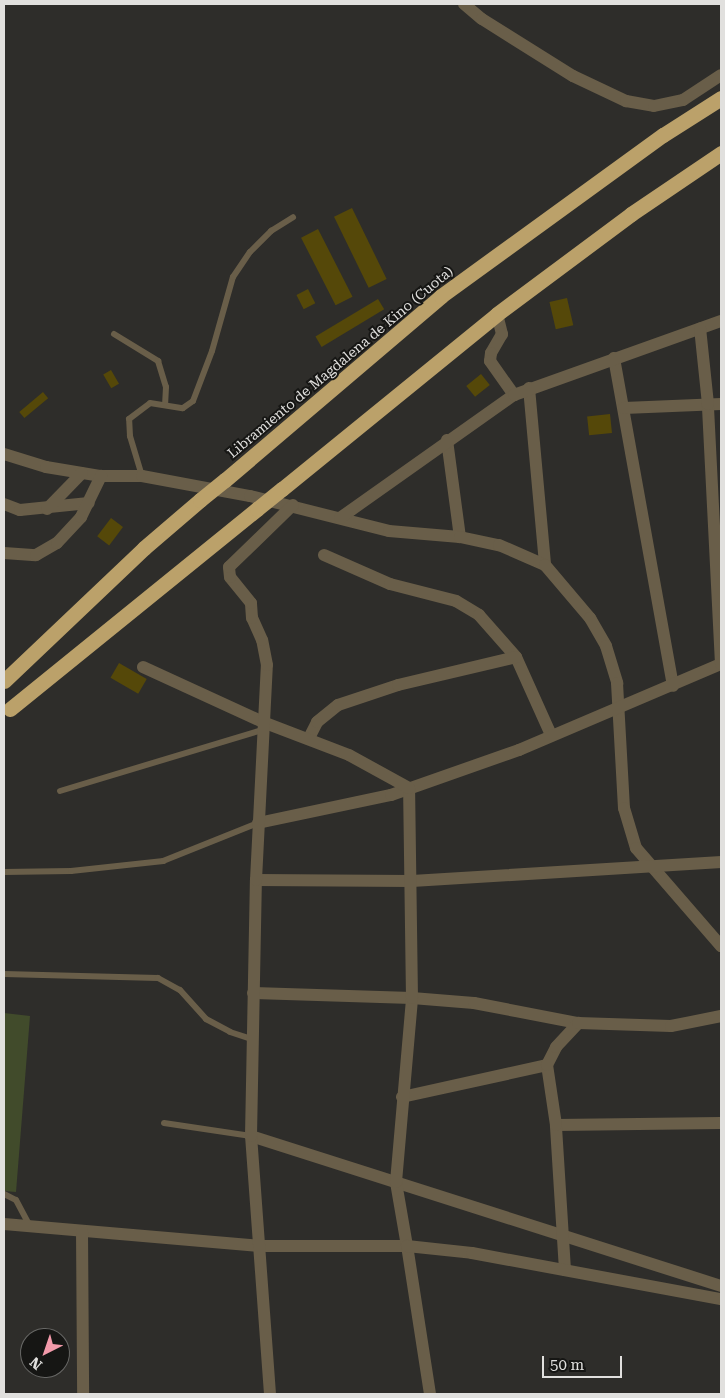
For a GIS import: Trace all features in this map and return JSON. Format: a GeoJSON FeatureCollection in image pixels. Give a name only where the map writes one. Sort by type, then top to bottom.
{"type":"FeatureCollection","features":[{"type":"Feature","properties":{"kind":"highway","name":"Libramiento de Magdalena de Kino (Cuota)"},"geometry":{"type":"LineString","coordinates":[[4,681],[144,548],[441,296],[648,146],[721,98]]}},
{"type":"Feature","properties":{"kind":"highway"},"geometry":{"type":"LineString","coordinates":[[10,709],[496,314],[645,204],[721,153]]}},
{"type":"Feature","properties":{"kind":"street"},"geometry":{"type":"LineString","coordinates":[[464,4],[482,19],[573,76],[626,101],[654,106],[683,100],[721,75]]}},
{"type":"Feature","properties":{"kind":"street"},"geometry":{"type":"LineString","coordinates":[[496,314],[502,334],[491,353],[490,361],[514,395]]}},
{"type":"Feature","properties":{"kind":"street"},"geometry":{"type":"LineString","coordinates":[[340,518],[447,440],[514,395],[529,388],[721,321]]}},
{"type":"Feature","properties":{"kind":"street"},"geometry":{"type":"LineString","coordinates":[[258,823],[390,795],[551,735],[673,686],[721,664],[708,404],[700,328]]}},
{"type":"Feature","properties":{"kind":"street"},"geometry":{"type":"LineString","coordinates":[[614,358],[673,686]]}},
{"type":"Feature","properties":{"kind":"street"},"geometry":{"type":"LineString","coordinates":[[529,388],[545,565]]}},
{"type":"Feature","properties":{"kind":"street"},"geometry":{"type":"LineString","coordinates":[[624,408],[721,404]]}},
{"type":"Feature","properties":{"kind":"street"},"geometry":{"type":"LineString","coordinates":[[447,440],[460,537]]}},
{"type":"Feature","properties":{"kind":"street"},"geometry":{"type":"LineString","coordinates":[[4,454],[26,463],[82,473],[101,476],[142,476],[293,505],[389,531],[460,537],[499,545],[545,565],[590,618],[606,646],[617,683],[620,707],[624,808],[636,848],[650,867],[721,946]]}},
{"type":"Feature","properties":{"kind":"street"},"geometry":{"type":"LineString","coordinates":[[47,509],[82,473]]}},
{"type":"Feature","properties":{"kind":"street"},"geometry":{"type":"LineString","coordinates":[[4,553],[24,556],[45,551],[70,530],[89,503],[101,476]]}},
{"type":"Feature","properties":{"kind":"street"},"geometry":{"type":"LineString","coordinates":[[4,504],[20,510],[47,509],[89,503]]}},
{"type":"Feature","properties":{"kind":"street"},"geometry":{"type":"LineString","coordinates":[[270,1394],[251,1136],[256,880],[266,652],[254,626],[251,602],[230,578],[229,567],[293,505]]}},
{"type":"Feature","properties":{"kind":"street"},"geometry":{"type":"LineString","coordinates":[[324,555],[383,582],[429,592],[469,607],[491,626],[516,657],[551,735]]}},
{"type":"Feature","properties":{"kind":"street"},"geometry":{"type":"LineString","coordinates":[[309,738],[317,722],[338,706],[398,684],[516,657]]}},
{"type":"Feature","properties":{"kind":"street"},"geometry":{"type":"LineString","coordinates":[[143,667],[262,726],[309,738],[379,769],[409,788]]}},
{"type":"Feature","properties":{"kind":"street"},"geometry":{"type":"LineString","coordinates":[[409,788],[412,881],[412,998],[396,1182],[408,1246],[430,1394]]}},
{"type":"Feature","properties":{"kind":"street"},"geometry":{"type":"LineString","coordinates":[[256,880],[412,881],[721,862]]}},
{"type":"Feature","properties":{"kind":"street"},"geometry":{"type":"LineString","coordinates":[[253,993],[412,998],[474,1003],[578,1023],[671,1026],[721,1016]]}},
{"type":"Feature","properties":{"kind":"street"},"geometry":{"type":"LineString","coordinates":[[566,1270],[556,1125],[547,1065],[556,1046],[578,1023]]}},
{"type":"Feature","properties":{"kind":"street"},"geometry":{"type":"LineString","coordinates":[[402,1097],[547,1065]]}},
{"type":"Feature","properties":{"kind":"street"},"geometry":{"type":"LineString","coordinates":[[556,1125],[721,1123]]}},
{"type":"Feature","properties":{"kind":"street"},"geometry":{"type":"LineString","coordinates":[[251,1136],[564,1238],[721,1286]]}},
{"type":"Feature","properties":{"kind":"street"},"geometry":{"type":"LineString","coordinates":[[4,1224],[259,1246],[408,1246],[566,1270],[721,1299]]}},
{"type":"Feature","properties":{"kind":"street"},"geometry":{"type":"LineString","coordinates":[[82,1231],[83,1394]]}},
{"type":"Feature","properties":{"kind":"lane"},"geometry":{"type":"LineString","coordinates":[[142,476],[130,436],[129,419],[150,403],[183,408],[193,401],[212,351],[233,277],[250,252],[271,231],[293,217]]}},
{"type":"Feature","properties":{"kind":"lane"},"geometry":{"type":"LineString","coordinates":[[114,334],[158,361],[166,386],[165,406]]}},
{"type":"Feature","properties":{"kind":"lane"},"geometry":{"type":"LineString","coordinates":[[60,792],[262,726]]}},
{"type":"Feature","properties":{"kind":"lane"},"geometry":{"type":"LineString","coordinates":[[4,872],[71,871],[163,861],[258,823]]}},
{"type":"Feature","properties":{"kind":"lane"},"geometry":{"type":"LineString","coordinates":[[4,974],[158,978],[180,990],[206,1019],[230,1032],[252,1039]]}},
{"type":"Feature","properties":{"kind":"lane"},"geometry":{"type":"LineString","coordinates":[[164,1124],[251,1136]]}},
{"type":"Feature","properties":{"kind":"lane"},"geometry":{"type":"LineString","coordinates":[[4,1194],[16,1200],[30,1226]]}},
{"type":"Feature","properties":{"kind":"green space"},"geometry":{"type":"Polygon","coordinates":[[[4,1013],[30,1016],[16,1192],[4,1191],[4,1013]]]}},
{"type":"Feature","properties":{"kind":"building"},"geometry":{"type":"Polygon","coordinates":[[[352,208],[387,279],[369,288],[334,217],[352,208]]]}},
{"type":"Feature","properties":{"kind":"building"},"geometry":{"type":"Polygon","coordinates":[[[318,229],[353,297],[336,305],[301,238],[318,229]]]}},
{"type":"Feature","properties":{"kind":"building"},"geometry":{"type":"Polygon","coordinates":[[[308,289],[315,303],[304,309],[296,295],[308,289]]]}},
{"type":"Feature","properties":{"kind":"building"},"geometry":{"type":"Polygon","coordinates":[[[567,298],[573,325],[556,329],[549,302],[567,298]]]}},
{"type":"Feature","properties":{"kind":"building"},"geometry":{"type":"Polygon","coordinates":[[[378,299],[384,309],[322,347],[315,337],[378,299]]]}},
{"type":"Feature","properties":{"kind":"building"},"geometry":{"type":"Polygon","coordinates":[[[111,370],[119,384],[111,388],[103,374],[111,370]]]}},
{"type":"Feature","properties":{"kind":"building"},"geometry":{"type":"Polygon","coordinates":[[[481,374],[490,385],[475,397],[466,386],[481,374]]]}},
{"type":"Feature","properties":{"kind":"building"},"geometry":{"type":"Polygon","coordinates":[[[43,392],[48,398],[24,418],[19,412],[43,392]]]}},
{"type":"Feature","properties":{"kind":"building"},"geometry":{"type":"Polygon","coordinates":[[[610,414],[612,433],[589,435],[587,416],[610,414]]]}},
{"type":"Feature","properties":{"kind":"building"},"geometry":{"type":"Polygon","coordinates":[[[111,518],[123,527],[109,545],[97,536],[111,518]]]}},
{"type":"Feature","properties":{"kind":"building"},"geometry":{"type":"Polygon","coordinates":[[[119,663],[147,679],[138,694],[110,678],[119,663]]]}}]}
